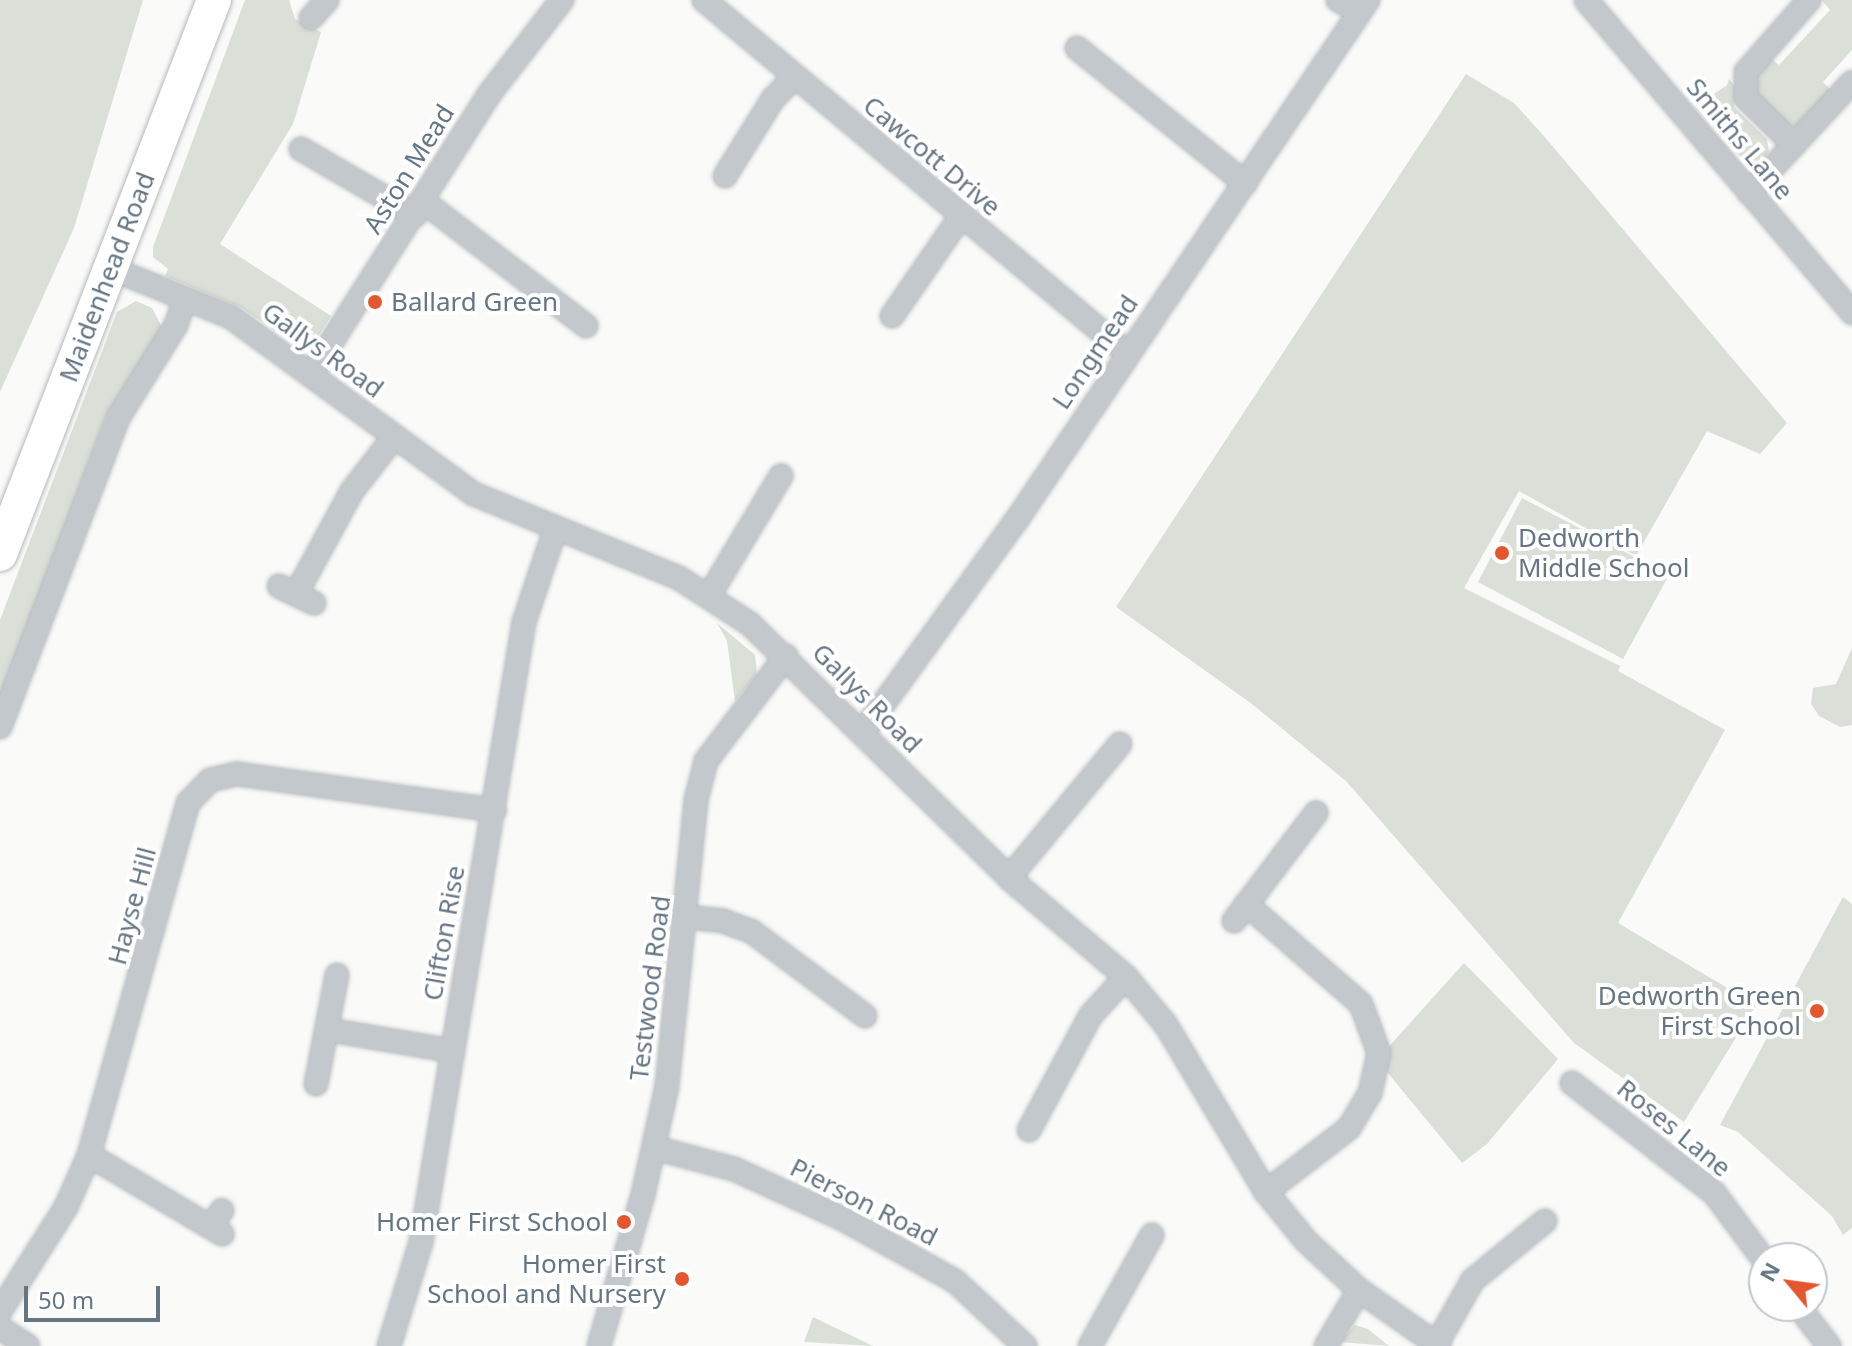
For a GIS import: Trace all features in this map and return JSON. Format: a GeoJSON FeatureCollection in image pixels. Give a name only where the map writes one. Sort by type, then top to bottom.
{"type":"FeatureCollection","features":[{"type":"Feature","properties":{"kind":"main road","name":"Maidenhead Road"},"geometry":{"type":"LineString","coordinates":[[0,554],[214,0]]}},
{"type":"Feature","properties":{"kind":"street","name":"Aston Mead"},"geometry":{"type":"LineString","coordinates":[[311,374],[420,208],[490,93],[562,0]]}},
{"type":"Feature","properties":{"kind":"street","name":"Cawcott Drive"},"geometry":{"type":"LineString","coordinates":[[704,0],[793,78],[1127,353]]}},
{"type":"Feature","properties":{"kind":"street"},"geometry":{"type":"LineString","coordinates":[[1338,0],[1364,6]]}},
{"type":"Feature","properties":{"kind":"street","name":"Smiths Lane"},"geometry":{"type":"LineString","coordinates":[[1586,0],[1852,313]]}},
{"type":"Feature","properties":{"kind":"street"},"geometry":{"type":"LineString","coordinates":[[1794,145],[1746,98],[1746,72],[1809,0]]}},
{"type":"Feature","properties":{"kind":"street","name":"Longmead"},"geometry":{"type":"LineString","coordinates":[[863,732],[1016,521],[1364,6]]}},
{"type":"Feature","properties":{"kind":"street"},"geometry":{"type":"LineString","coordinates":[[1077,47],[1245,183]]}},
{"type":"Feature","properties":{"kind":"street"},"geometry":{"type":"LineString","coordinates":[[725,176],[773,99],[793,78]]}},
{"type":"Feature","properties":{"kind":"street"},"geometry":{"type":"LineString","coordinates":[[1749,193],[1852,82]]}},
{"type":"Feature","properties":{"kind":"street"},"geometry":{"type":"LineString","coordinates":[[301,149],[320,169],[420,208],[586,326]]}},
{"type":"Feature","properties":{"kind":"street"},"geometry":{"type":"LineString","coordinates":[[891,317],[961,216]]}},
{"type":"Feature","properties":{"kind":"street","name":"Gallys Road"},"geometry":{"type":"LineString","coordinates":[[110,268],[231,317],[474,494],[710,594],[786,656],[1009,878],[1126,977],[1166,1025],[1266,1192],[1306,1241],[1359,1290],[1438,1345]]}},
{"type":"Feature","properties":{"kind":"street"},"geometry":{"type":"LineString","coordinates":[[0,727],[118,418],[176,325],[185,299]]}},
{"type":"Feature","properties":{"kind":"street"},"geometry":{"type":"LineString","coordinates":[[296,594],[352,491],[394,437]]}},
{"type":"Feature","properties":{"kind":"street"},"geometry":{"type":"LineString","coordinates":[[710,594],[782,477]]}},
{"type":"Feature","properties":{"kind":"street","name":"Clifton Rise"},"geometry":{"type":"LineString","coordinates":[[389,1346],[421,1242],[524,622],[555,530]]}},
{"type":"Feature","properties":{"kind":"street","name":"Testwood Road"},"geometry":{"type":"LineString","coordinates":[[599,1346],[655,1148],[687,917],[696,800],[706,761],[786,656]]}},
{"type":"Feature","properties":{"kind":"street"},"geometry":{"type":"LineString","coordinates":[[1009,878],[1121,744]]}},
{"type":"Feature","properties":{"kind":"street","name":"Hayse Hill"},"geometry":{"type":"LineString","coordinates":[[0,1311],[66,1207],[89,1155],[188,803],[210,780],[237,774],[494,810]]}},
{"type":"Feature","properties":{"kind":"street"},"geometry":{"type":"LineString","coordinates":[[1266,1192],[1349,1128],[1370,1093],[1379,1053],[1361,1004],[1240,912],[1304,839],[1316,813]]}},
{"type":"Feature","properties":{"kind":"street"},"geometry":{"type":"LineString","coordinates":[[687,917],[723,921],[751,931],[851,995],[865,1016]]}},
{"type":"Feature","properties":{"kind":"street"},"geometry":{"type":"LineString","coordinates":[[316,1084],[329,1030],[337,975]]}},
{"type":"Feature","properties":{"kind":"street"},"geometry":{"type":"LineString","coordinates":[[1029,1130],[1091,1015],[1126,977]]}},
{"type":"Feature","properties":{"kind":"street"},"geometry":{"type":"LineString","coordinates":[[329,1030],[453,1051]]}},
{"type":"Feature","properties":{"kind":"street","name":"Roses Lane"},"geometry":{"type":"LineString","coordinates":[[1572,1083],[1714,1193],[1751,1242]]}},
{"type":"Feature","properties":{"kind":"street","name":"Pierson Road"},"geometry":{"type":"LineString","coordinates":[[655,1148],[734,1169],[843,1219],[955,1281],[1025,1346]]}},
{"type":"Feature","properties":{"kind":"street"},"geometry":{"type":"LineString","coordinates":[[89,1155],[218,1223]]}},
{"type":"Feature","properties":{"kind":"street"},"geometry":{"type":"LineString","coordinates":[[1438,1345],[1473,1280],[1544,1221]]}},
{"type":"Feature","properties":{"kind":"street"},"geometry":{"type":"LineString","coordinates":[[1090,1346],[1152,1235]]}},
{"type":"Feature","properties":{"kind":"street"},"geometry":{"type":"LineString","coordinates":[[1326,1346],[1359,1290]]}},
{"type":"Feature","properties":{"kind":"street"},"geometry":{"type":"LineString","coordinates":[[1810,1322],[1829,1346]]}},
{"type":"Feature","properties":{"kind":"street"},"geometry":{"type":"LineString","coordinates":[[0,1328],[28,1346]]}},
{"type":"Feature","properties":{"kind":"shaded area"},"geometry":{"type":"Polygon","coordinates":[[[0,0],[143,0],[74,228],[0,392],[0,0]]]}},
{"type":"Feature","properties":{"kind":"shaded area"},"geometry":{"type":"Polygon","coordinates":[[[245,0],[289,0],[295,19],[321,32],[293,124],[220,244],[331,316],[315,341],[290,341],[240,307],[165,276],[168,269],[153,257],[153,247],[245,0]]]}},
{"type":"Feature","properties":{"kind":"shaded area"},"geometry":{"type":"Polygon","coordinates":[[[1822,0],[1852,0],[1852,50],[1823,82],[1832,91],[1800,127],[1786,125],[1755,95],[1756,75],[1770,58],[1779,65],[1830,10],[1822,0]]]}},
{"type":"Feature","properties":{"kind":"shaded area","name":"Dedworth Middle School"},"geometry":{"type":"Polygon","coordinates":[[[1466,74],[1514,103],[1787,423],[1760,454],[1707,431],[1636,556],[1519,491],[1464,588],[1620,666],[1618,671],[1725,730],[1618,923],[1756,1005],[1684,1122],[1574,1043],[1346,781],[1252,704],[1116,607],[1466,74]]]}},
{"type":"Feature","properties":{"kind":"shaded area"},"geometry":{"type":"Polygon","coordinates":[[[1729,79],[1736,88],[1734,107],[1767,139],[1769,152],[1761,165],[1750,167],[1695,107],[1727,85],[1729,79]]]}},
{"type":"Feature","properties":{"kind":"shaded area"},"geometry":{"type":"Polygon","coordinates":[[[136,301],[152,308],[163,329],[106,416],[0,701],[0,620],[117,312],[136,301]]]}},
{"type":"Feature","properties":{"kind":"shaded area"},"geometry":{"type":"Polygon","coordinates":[[[1522,498],[1669,575],[1623,659],[1478,582],[1522,498]]]}},
{"type":"Feature","properties":{"kind":"shaded area"},"geometry":{"type":"Polygon","coordinates":[[[717,623],[755,655],[757,674],[735,701],[727,641],[717,623]]]}},
{"type":"Feature","properties":{"kind":"shaded area"},"geometry":{"type":"Polygon","coordinates":[[[1852,648],[1852,725],[1840,727],[1819,716],[1811,704],[1813,688],[1836,684],[1852,648]]]}},
{"type":"Feature","properties":{"kind":"shaded area","name":"Dedworth Green First School"},"geometry":{"type":"Polygon","coordinates":[[[1843,897],[1852,904],[1852,1228],[1843,1235],[1832,1216],[1738,1132],[1720,1125],[1843,897]]]}},
{"type":"Feature","properties":{"kind":"shaded area"},"geometry":{"type":"Polygon","coordinates":[[[1464,963],[1558,1059],[1487,1144],[1462,1163],[1383,1067],[1384,1052],[1464,963]]]}},
{"type":"Feature","properties":{"kind":"shaded area"},"geometry":{"type":"Polygon","coordinates":[[[813,1317],[873,1346],[804,1342],[813,1317]]]}},
{"type":"Feature","properties":{"kind":"shaded area"},"geometry":{"type":"Polygon","coordinates":[[[1355,1325],[1368,1329],[1389,1346],[1340,1342],[1355,1325]]]}},
{"type":"Feature","properties":{"kind":"place","name":"Ballard Green"},"geometry":{"type":"Point","coordinates":[375,302]}},
{"type":"Feature","properties":{"kind":"place","name":"Dedworth Middle School"},"geometry":{"type":"Point","coordinates":[1502,553]}},
{"type":"Feature","properties":{"kind":"place","name":"Dedworth Green First School"},"geometry":{"type":"Point","coordinates":[1817,1011]}},
{"type":"Feature","properties":{"kind":"place","name":"Homer First School"},"geometry":{"type":"Point","coordinates":[624,1222]}},
{"type":"Feature","properties":{"kind":"place","name":"Homer First School and Nursery"},"geometry":{"type":"Point","coordinates":[682,1279]}}]}
